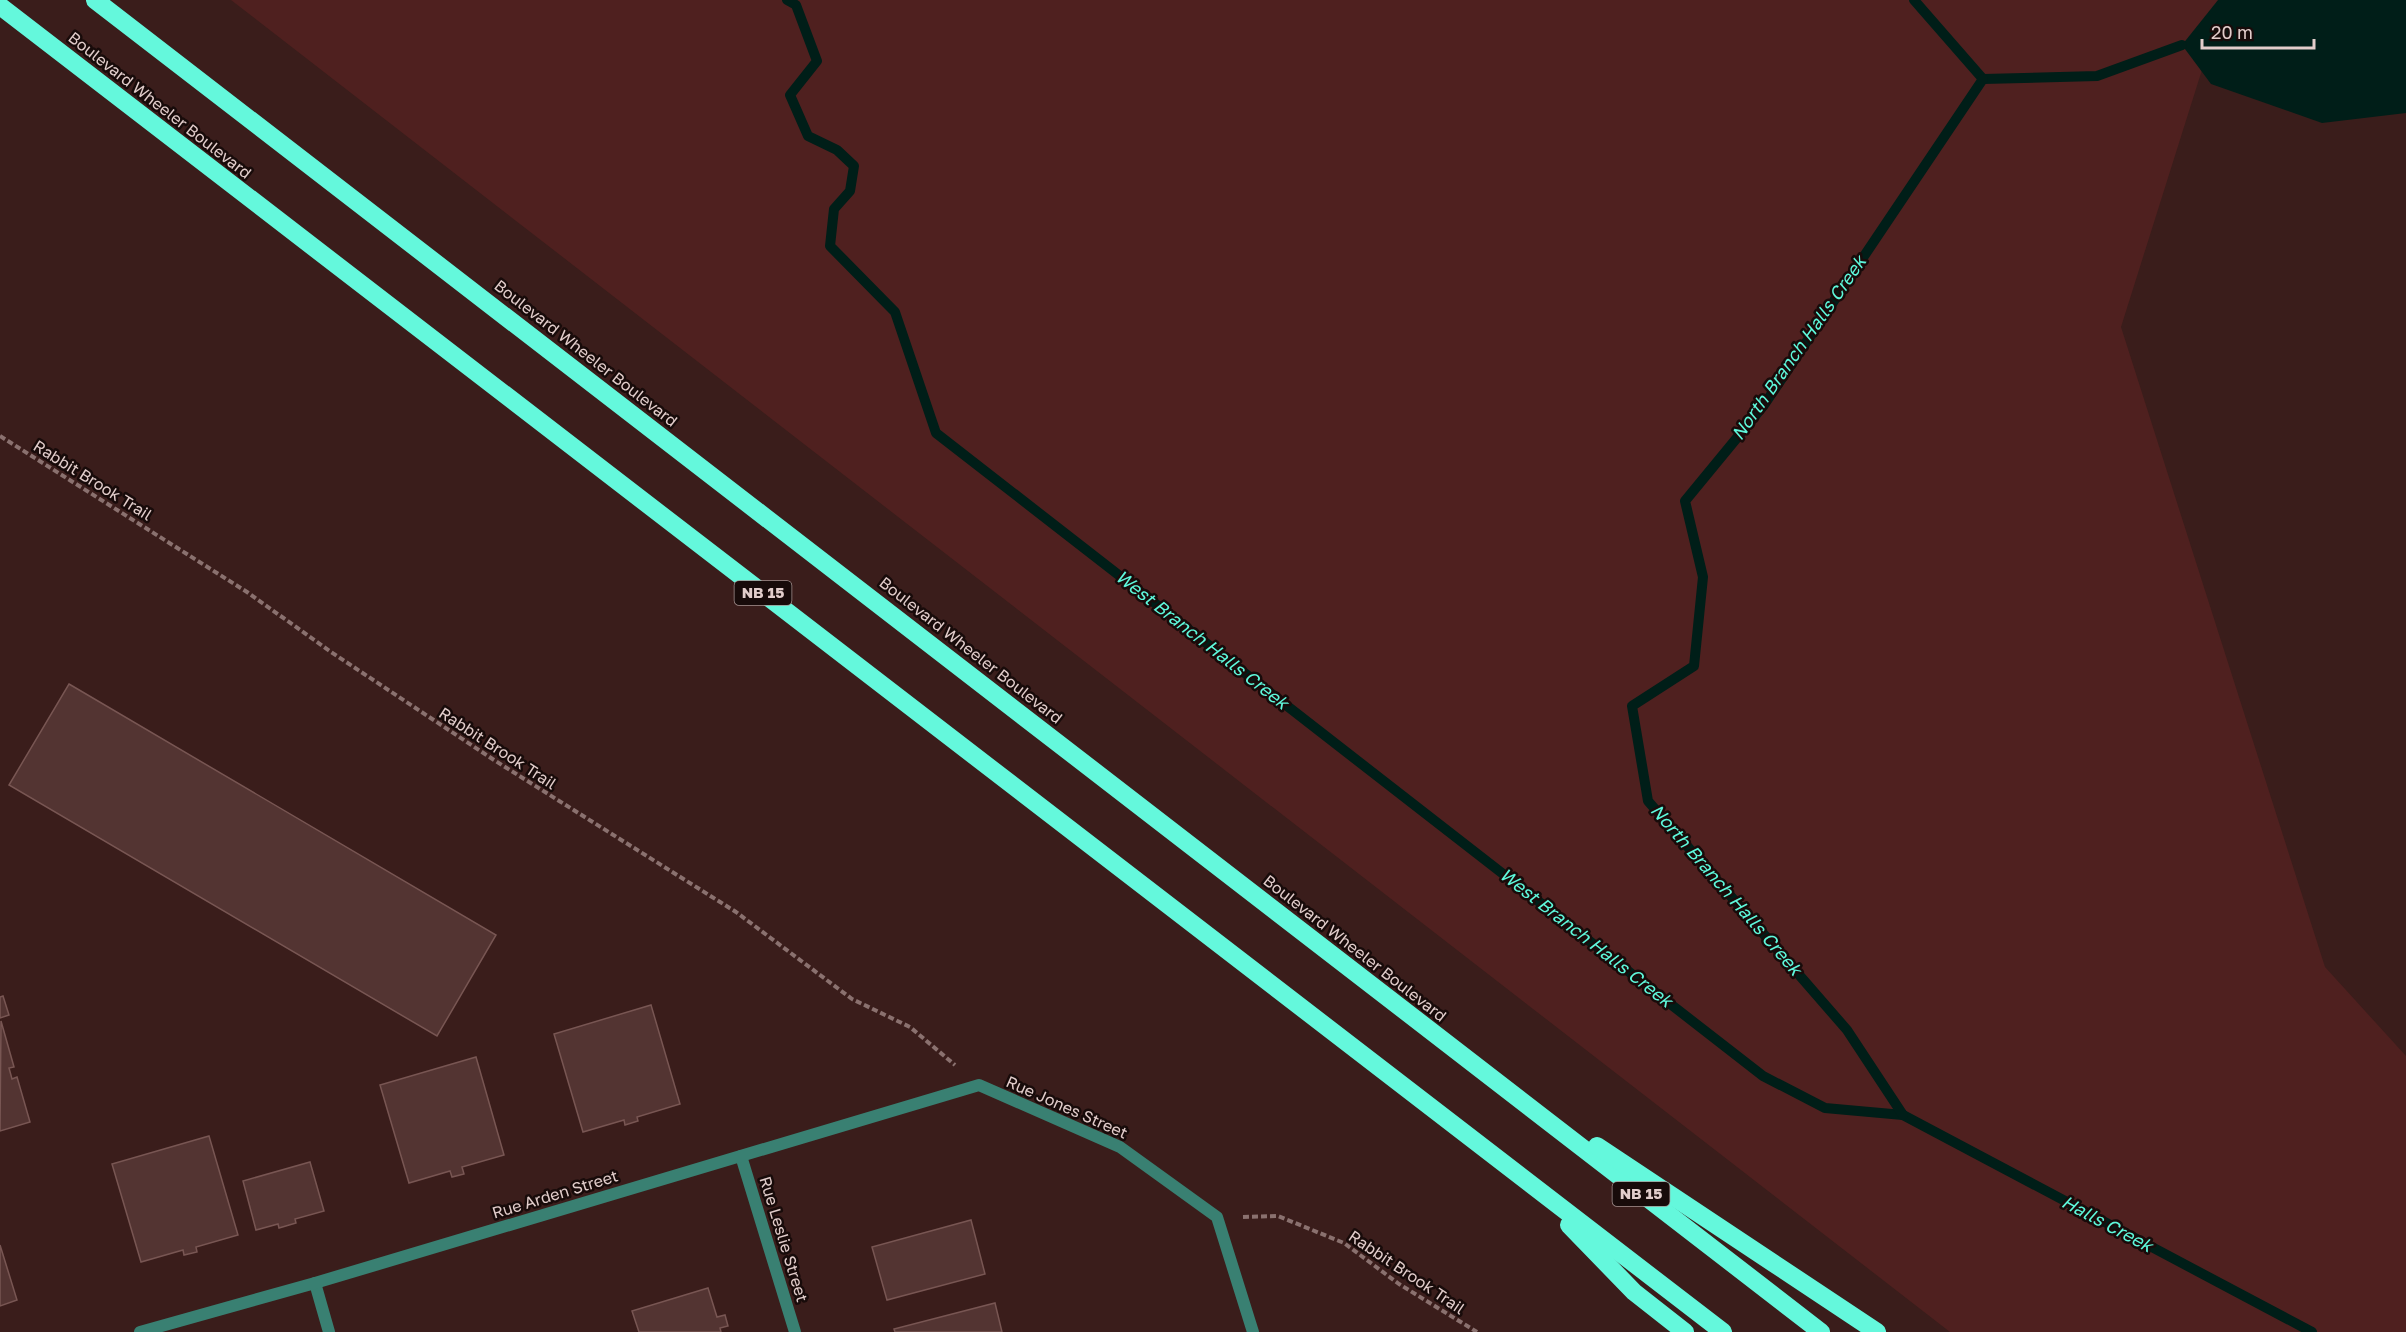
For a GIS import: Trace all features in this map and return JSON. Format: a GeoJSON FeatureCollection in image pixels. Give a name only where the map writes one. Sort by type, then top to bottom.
{"type":"FeatureCollection","features":[{"type":"Feature","properties":{"kind":"highway","name":"Boulevard Wheeler Boulevard"},"geometry":{"type":"LineString","coordinates":[[95,0],[1821,1332]]}},
{"type":"Feature","properties":{"kind":"highway","name":"Boulevard Wheeler Boulevard"},"geometry":{"type":"LineString","coordinates":[[0,6],[1723,1332]]}},
{"type":"Feature","properties":{"kind":"highway"},"geometry":{"type":"LineString","coordinates":[[1460,1055],[1877,1332]]}},
{"type":"Feature","properties":{"kind":"highway"},"geometry":{"type":"LineString","coordinates":[[1527,1180],[1634,1292],[1685,1332]]}},
{"type":"Feature","properties":{"kind":"street","name":"Rue Arden Street"},"geometry":{"type":"LineString","coordinates":[[140,1332],[315,1283],[978,1085]]}},
{"type":"Feature","properties":{"kind":"street","name":"Rue Jones Street"},"geometry":{"type":"LineString","coordinates":[[978,1085],[1120,1147],[1217,1217]]}},
{"type":"Feature","properties":{"kind":"street","name":"Rue Leslie Street"},"geometry":{"type":"LineString","coordinates":[[741,1156],[795,1332]]}},
{"type":"Feature","properties":{"kind":"street"},"geometry":{"type":"LineString","coordinates":[[1217,1217],[1253,1332]]}},
{"type":"Feature","properties":{"kind":"street"},"geometry":{"type":"LineString","coordinates":[[315,1283],[329,1332]]}},
{"type":"Feature","properties":{"kind":"path","name":"Rabbit Brook Trail"},"geometry":{"type":"LineString","coordinates":[[0,436],[247,592],[412,707],[736,912],[852,999],[910,1027],[978,1085]]}},
{"type":"Feature","properties":{"kind":"path","name":"Rabbit Brook Trail"},"geometry":{"type":"LineString","coordinates":[[1217,1217],[1278,1216],[1344,1243],[1399,1284],[1477,1332]]}},
{"type":"Feature","properties":{"kind":"shaded area"},"geometry":{"type":"Polygon","coordinates":[[[231,0],[2224,0],[2121,327],[2325,967],[2406,1056],[2406,1332],[1950,1332],[231,0]]]}},
{"type":"Feature","properties":{"kind":"water"},"geometry":{"type":"Polygon","coordinates":[[[2218,0],[2406,0],[2406,113],[2322,123],[2211,84],[2182,45],[2218,0]]]}},
{"type":"Feature","properties":{"kind":"building"},"geometry":{"type":"Polygon","coordinates":[[[69,684],[496,935],[437,1036],[9,785],[69,684]]]}},
{"type":"Feature","properties":{"kind":"building"},"geometry":{"type":"Polygon","coordinates":[[[3,996],[9,1015],[0,1018],[0,997],[3,996]]]}},
{"type":"Feature","properties":{"kind":"building"},"geometry":{"type":"Polygon","coordinates":[[[651,1005],[680,1104],[637,1117],[638,1121],[625,1125],[624,1120],[583,1132],[554,1034],[651,1005]]]}},
{"type":"Feature","properties":{"kind":"building"},"geometry":{"type":"Polygon","coordinates":[[[1,1021],[14,1067],[9,1068],[12,1079],[17,1077],[30,1122],[0,1131],[1,1021]]]}},
{"type":"Feature","properties":{"kind":"building"},"geometry":{"type":"Polygon","coordinates":[[[476,1057],[504,1155],[462,1167],[464,1174],[452,1177],[450,1171],[409,1183],[380,1085],[476,1057]]]}},
{"type":"Feature","properties":{"kind":"building"},"geometry":{"type":"Polygon","coordinates":[[[209,1136],[238,1235],[196,1247],[197,1252],[184,1255],[183,1250],[141,1262],[112,1164],[209,1136]]]}},
{"type":"Feature","properties":{"kind":"building"},"geometry":{"type":"Polygon","coordinates":[[[310,1162],[324,1211],[295,1219],[296,1223],[279,1228],[278,1224],[256,1230],[243,1181],[310,1162]]]}},
{"type":"Feature","properties":{"kind":"building"},"geometry":{"type":"Polygon","coordinates":[[[971,1220],[985,1274],[887,1300],[872,1247],[971,1220]]]}},
{"type":"Feature","properties":{"kind":"building"},"geometry":{"type":"Polygon","coordinates":[[[0,1245],[17,1300],[0,1306],[0,1245]]]}},
{"type":"Feature","properties":{"kind":"building"},"geometry":{"type":"Polygon","coordinates":[[[708,1288],[717,1317],[725,1315],[728,1326],[720,1328],[721,1332],[639,1332],[632,1311],[708,1288]]]}},
{"type":"Feature","properties":{"kind":"building"},"geometry":{"type":"Polygon","coordinates":[[[995,1303],[1002,1332],[895,1332],[894,1329],[995,1303]]]}},
{"type":"Feature","properties":{"kind":"waterway","name":"West Branch Halls Creek"},"geometry":{"type":"LineString","coordinates":[[787,0],[796,5],[817,61],[790,95],[808,136],[837,150],[854,166],[850,191],[834,209],[830,246],[895,312],[936,433],[1763,1076],[1825,1108],[1903,1115],[2312,1332]]}},
{"type":"Feature","properties":{"kind":"waterway","name":"North Branch Halls Creek"},"geometry":{"type":"LineString","coordinates":[[1914,0],[1983,79]]}},
{"type":"Feature","properties":{"kind":"waterway"},"geometry":{"type":"LineString","coordinates":[[1983,79],[2097,76],[2182,45]]}},
{"type":"Feature","properties":{"kind":"waterway","name":"North Branch Halls Creek"},"geometry":{"type":"LineString","coordinates":[[1903,1115],[1847,1030],[1648,801],[1632,706],[1694,666],[1703,577],[1685,501],[1764,405],[1983,79]]}},
{"type":"Feature","properties":{"kind":"water label","name":"Halls Creek"},"geometry":{"type":"Point","coordinates":[2107,1224]}}]}
